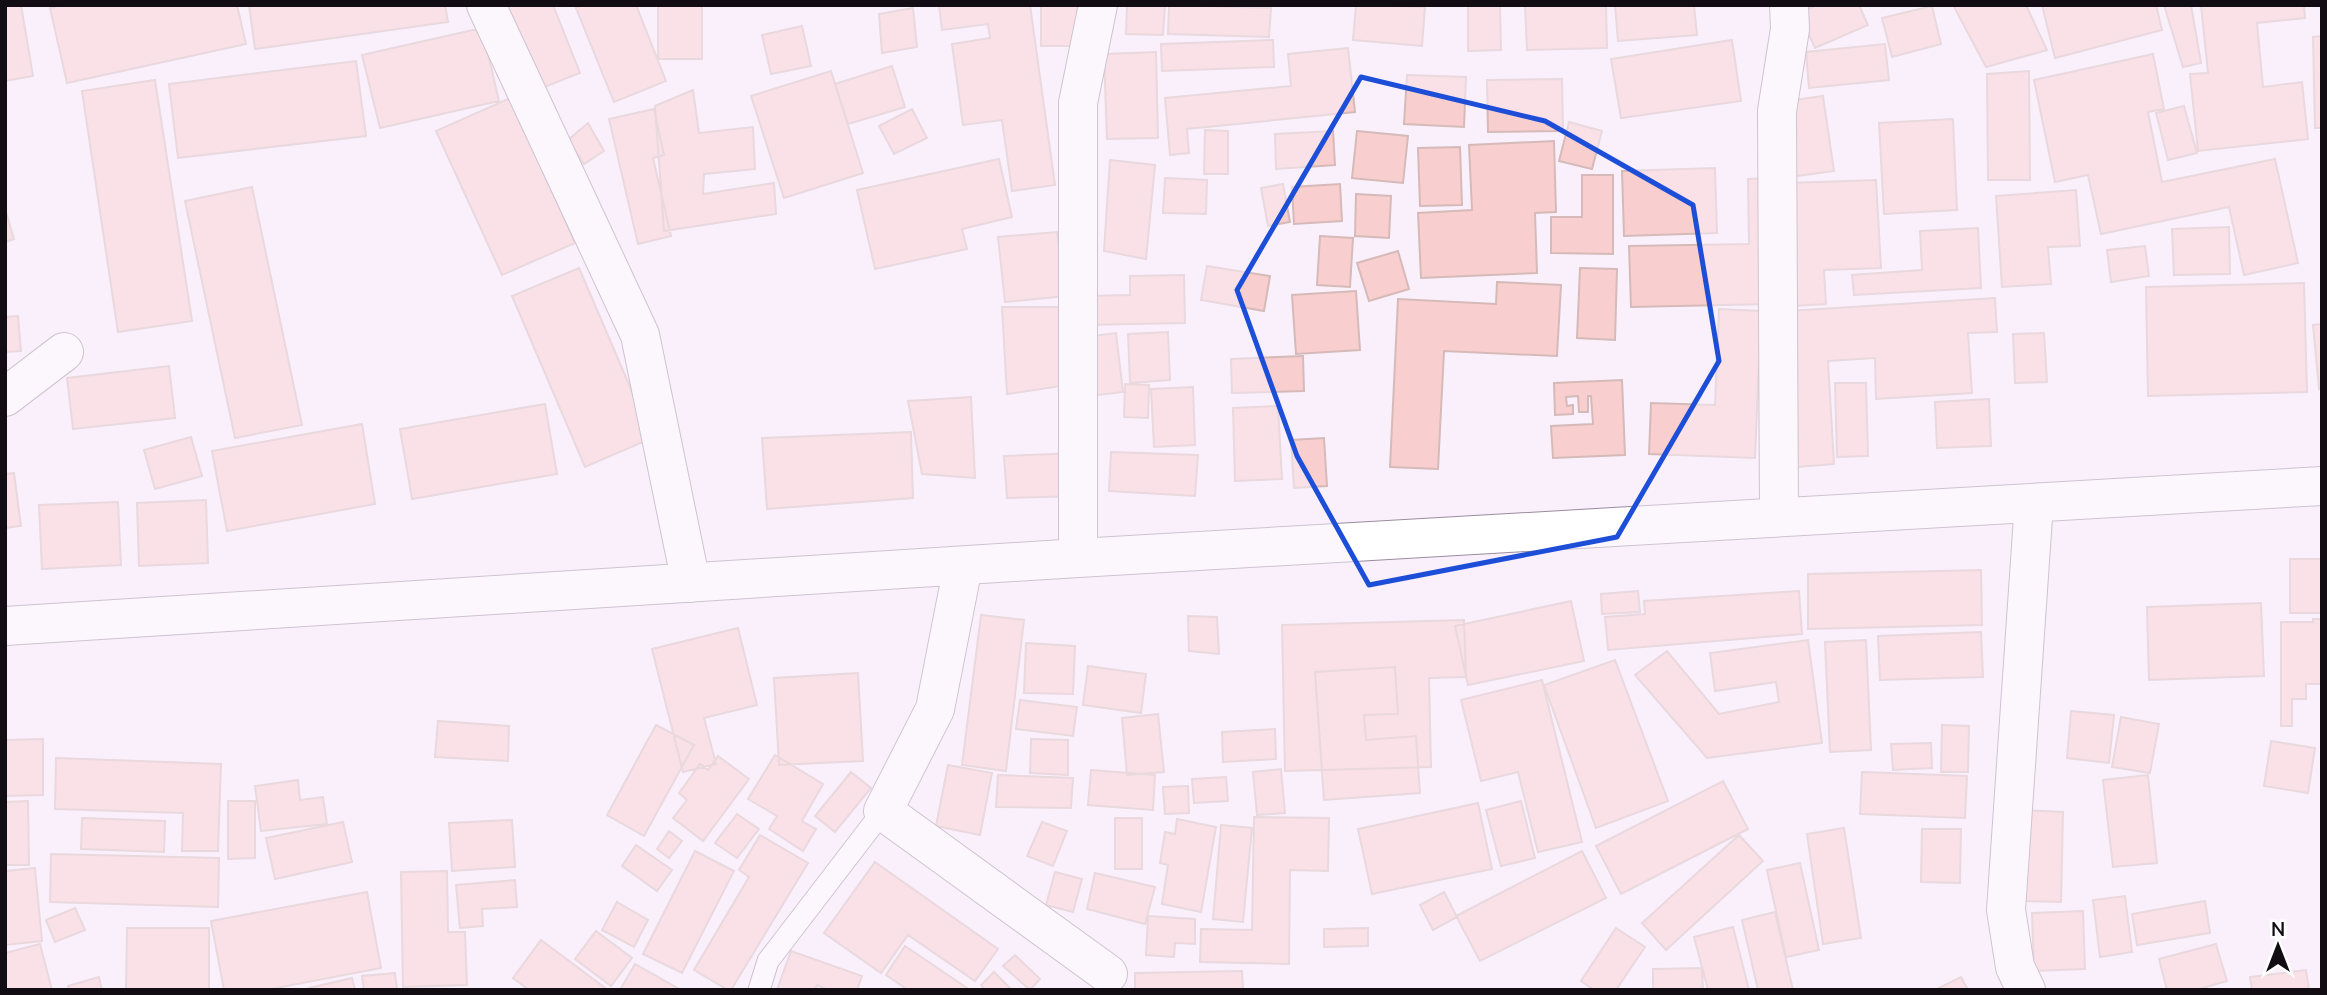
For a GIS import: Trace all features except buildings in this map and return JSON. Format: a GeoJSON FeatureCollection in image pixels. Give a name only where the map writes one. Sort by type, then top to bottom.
{"type":"FeatureCollection","features":[{"type":"Feature","properties":{"kind":"street"},"geometry":{"type":"LineString","coordinates":[[486,5],[640,335],[691,583]]}},
{"type":"Feature","properties":{"kind":"street"},"geometry":{"type":"LineString","coordinates":[[1078,558],[1078,103],[1098,5]]}},
{"type":"Feature","properties":{"kind":"street"},"geometry":{"type":"LineString","coordinates":[[1779,516],[1777,111],[1790,29],[1789,5]]}},
{"type":"Feature","properties":{"kind":"street"},"geometry":{"type":"LineString","coordinates":[[5,397],[64,352]]}},
{"type":"Feature","properties":{"kind":"street"},"geometry":{"type":"LineString","coordinates":[[5,626],[1078,558],[2322,486]]}},
{"type":"Feature","properties":{"kind":"street"},"geometry":{"type":"LineString","coordinates":[[2026,990],[2015,967],[2006,910],[2034,503]]}},
{"type":"Feature","properties":{"kind":"street"},"geometry":{"type":"LineString","coordinates":[[963,566],[934,709],[883,811],[1108,974]]}},
{"type":"Feature","properties":{"kind":"lane"},"geometry":{"type":"LineString","coordinates":[[759,990],[768,961],[883,811]]}},
{"type":"Feature","properties":{"kind":"highlighted area"},"geometry":{"type":"Polygon","coordinates":[[[1361,77],[1545,121],[1693,205],[1719,361],[1617,537],[1369,585],[1297,456],[1237,290],[1361,77]]]}}]}
